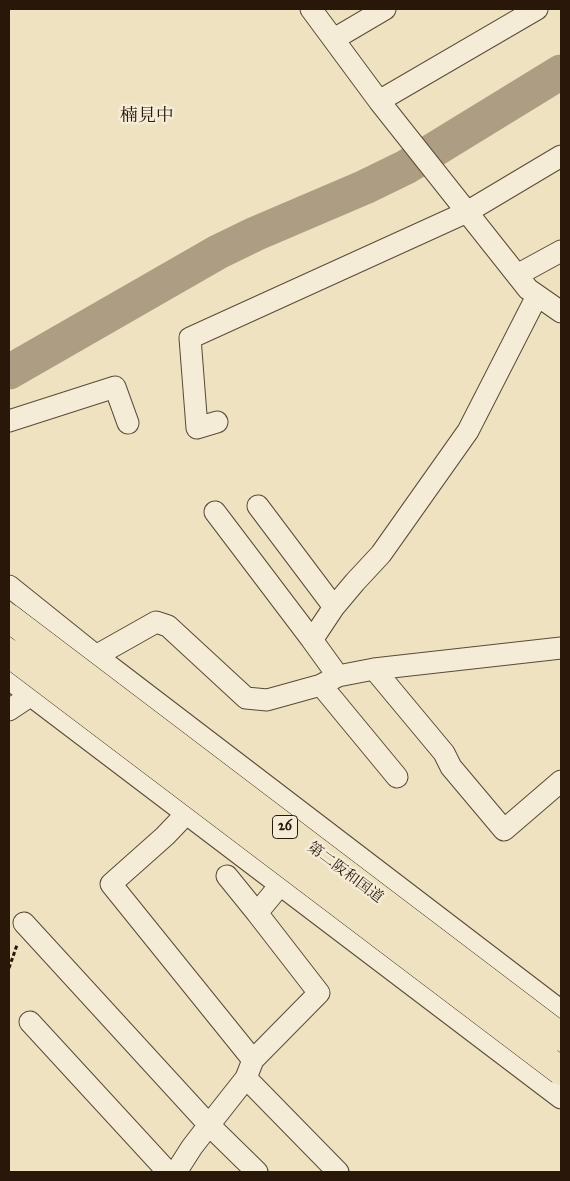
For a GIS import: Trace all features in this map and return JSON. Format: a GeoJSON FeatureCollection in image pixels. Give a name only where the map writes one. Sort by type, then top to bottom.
{"type":"FeatureCollection","features":[{"type":"Feature","properties":{"kind":"highway","name":"第二阪和国道"},"geometry":{"type":"LineString","coordinates":[[9,618],[561,1037]]}},
{"type":"Feature","properties":{"kind":"highway","name":"第二阪和国道"},"geometry":{"type":"LineString","coordinates":[[9,653],[561,1071]]}},
{"type":"Feature","properties":{"kind":"street"},"geometry":{"type":"LineString","coordinates":[[311,9],[379,101],[528,289],[561,312]]}},
{"type":"Feature","properties":{"kind":"street"},"geometry":{"type":"LineString","coordinates":[[334,39],[385,9]]}},
{"type":"Feature","properties":{"kind":"street"},"geometry":{"type":"LineString","coordinates":[[379,101],[537,9]]}},
{"type":"Feature","properties":{"kind":"street"},"geometry":{"type":"LineString","coordinates":[[216,422],[197,428],[190,338],[467,212],[561,156]]}},
{"type":"Feature","properties":{"kind":"street"},"geometry":{"type":"LineString","coordinates":[[517,275],[561,251]]}},
{"type":"Feature","properties":{"kind":"street"},"geometry":{"type":"LineString","coordinates":[[312,640],[334,607],[381,554],[468,431],[537,296]]}},
{"type":"Feature","properties":{"kind":"street"},"geometry":{"type":"LineString","coordinates":[[9,421],[115,388],[128,423]]}},
{"type":"Feature","properties":{"kind":"street"},"geometry":{"type":"LineString","coordinates":[[258,506],[334,607]]}},
{"type":"Feature","properties":{"kind":"street"},"geometry":{"type":"LineString","coordinates":[[215,512],[312,640],[329,681],[397,776]]}},
{"type":"Feature","properties":{"kind":"street"},"geometry":{"type":"LineString","coordinates":[[9,586],[95,655],[561,1011]]}},
{"type":"Feature","properties":{"kind":"street"},"geometry":{"type":"LineString","coordinates":[[9,710],[95,655],[156,622],[168,626],[246,698],[267,700],[374,669],[561,648]]}},
{"type":"Feature","properties":{"kind":"street"},"geometry":{"type":"LineString","coordinates":[[374,669],[444,753],[451,767],[504,830],[561,781]]}},
{"type":"Feature","properties":{"kind":"street"},"geometry":{"type":"LineString","coordinates":[[9,678],[561,1098]]}},
{"type":"Feature","properties":{"kind":"street"},"geometry":{"type":"LineString","coordinates":[[187,814],[166,836],[111,884],[250,1069],[338,1172]]}},
{"type":"Feature","properties":{"kind":"street"},"geometry":{"type":"LineString","coordinates":[[176,1172],[192,1147],[250,1069],[319,993],[228,876]]}},
{"type":"Feature","properties":{"kind":"street"},"geometry":{"type":"LineString","coordinates":[[257,913],[281,884]]}},
{"type":"Feature","properties":{"kind":"street"},"geometry":{"type":"LineString","coordinates":[[16,918],[208,1125],[257,1172]]}},
{"type":"Feature","properties":{"kind":"street"},"geometry":{"type":"LineString","coordinates":[[30,1022],[168,1172]]}},
{"type":"Feature","properties":{"kind":"waterway"},"geometry":{"type":"LineString","coordinates":[[9,372],[218,252],[406,167],[561,72]]}},
{"type":"Feature","properties":{"kind":"district","name":"楠見中"},"geometry":{"type":"Point","coordinates":[147,117]}}]}
